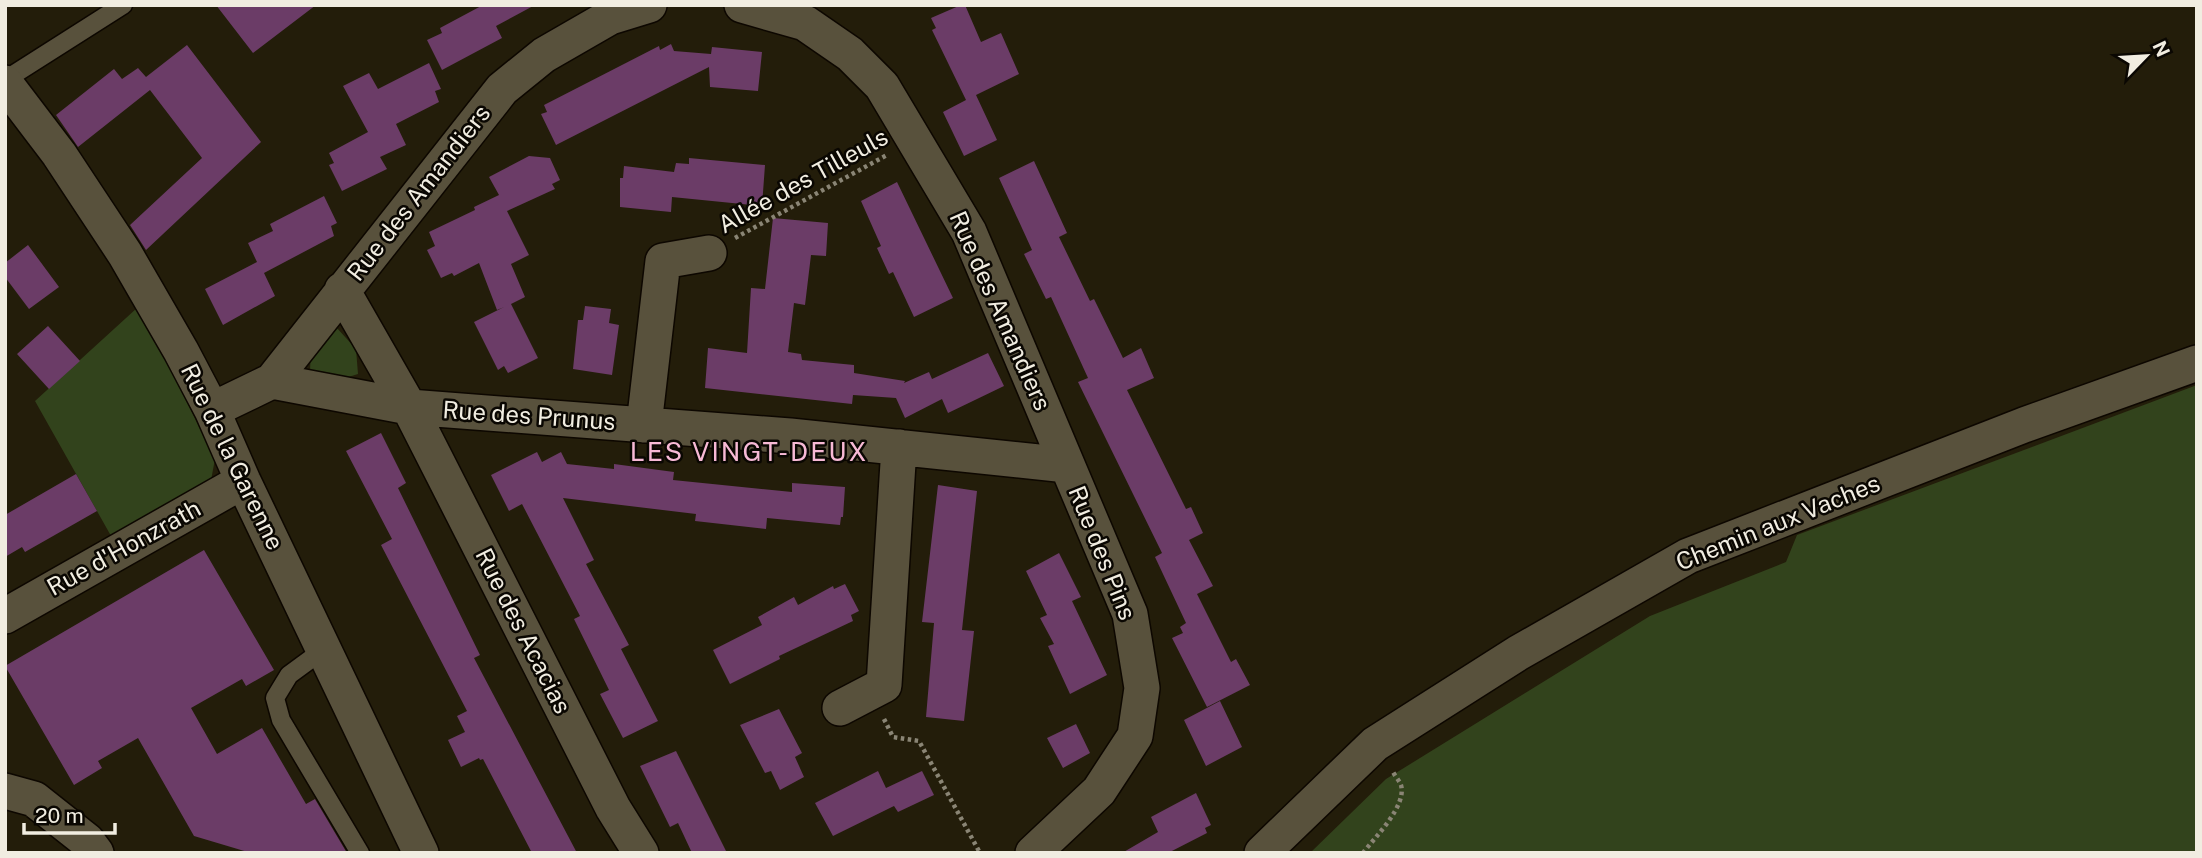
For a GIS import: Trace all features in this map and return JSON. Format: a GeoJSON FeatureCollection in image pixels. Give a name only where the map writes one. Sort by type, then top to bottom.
{"type":"FeatureCollection","features":[{"type":"Feature","properties":{"kind":"street","name":"Rue des Amandiers"},"geometry":{"type":"LineString","coordinates":[[212,410],[272,381],[502,89],[544,55],[610,17],[649,5]]}},
{"type":"Feature","properties":{"kind":"street","name":"Rue des Amandiers"},"geometry":{"type":"LineString","coordinates":[[742,5],[805,23],[850,54],[882,86],[969,232],[1067,465]]}},
{"type":"Feature","properties":{"kind":"street","name":"Rue de la Garenne"},"geometry":{"type":"LineString","coordinates":[[5,82],[59,154],[125,254],[212,410],[243,481],[421,853]]}},
{"type":"Feature","properties":{"kind":"street"},"geometry":{"type":"LineString","coordinates":[[644,425],[663,261],[709,253]]}},
{"type":"Feature","properties":{"kind":"street","name":"Rue des Acacias"},"geometry":{"type":"LineString","coordinates":[[342,290],[409,407],[607,796],[640,853]]}},
{"type":"Feature","properties":{"kind":"street","name":"Chemin aux Vaches"},"geometry":{"type":"LineString","coordinates":[[1262,853],[1375,744],[1518,653],[1688,556],[2024,425],[2197,363]]}},
{"type":"Feature","properties":{"kind":"street","name":"Rue des Prunus"},"geometry":{"type":"LineString","coordinates":[[272,381],[409,407],[899,447],[1067,465]]}},
{"type":"Feature","properties":{"kind":"street"},"geometry":{"type":"LineString","coordinates":[[840,708],[884,685],[899,447]]}},
{"type":"Feature","properties":{"kind":"street","name":"Rue des Pins"},"geometry":{"type":"LineString","coordinates":[[1033,853],[1099,791],[1135,736],[1142,688],[1130,614],[1067,465]]}},
{"type":"Feature","properties":{"kind":"street","name":"Rue d'Honzrath"},"geometry":{"type":"LineString","coordinates":[[5,615],[243,481]]}},
{"type":"Feature","properties":{"kind":"street"},"geometry":{"type":"LineString","coordinates":[[5,791],[34,799],[87,841],[96,853]]}},
{"type":"Feature","properties":{"kind":"lane"},"geometry":{"type":"LineString","coordinates":[[5,82],[123,5]]}},
{"type":"Feature","properties":{"kind":"lane"},"geometry":{"type":"LineString","coordinates":[[323,650],[289,676],[275,698],[281,720],[360,853]]}},
{"type":"Feature","properties":{"kind":"path","name":"Allée des Tilleuls"},"geometry":{"type":"LineString","coordinates":[[709,253],[915,139]]}},
{"type":"Feature","properties":{"kind":"path"},"geometry":{"type":"LineString","coordinates":[[871,692],[893,737],[919,741],[980,853]]}},
{"type":"Feature","properties":{"kind":"path"},"geometry":{"type":"LineString","coordinates":[[1363,853],[1394,813],[1400,800],[1401,786],[1375,744]]}},
{"type":"Feature","properties":{"kind":"green space"},"geometry":{"type":"Polygon","coordinates":[[[137,308],[147,322],[215,459],[209,491],[115,543],[35,401],[137,308]]]}},
{"type":"Feature","properties":{"kind":"green space"},"geometry":{"type":"Polygon","coordinates":[[[336,327],[356,349],[358,374],[342,379],[310,371],[311,347],[336,327]]]}},
{"type":"Feature","properties":{"kind":"green space"},"geometry":{"type":"Polygon","coordinates":[[[2197,385],[2197,853],[1310,853],[1386,779],[1650,616],[1786,562],[1797,535],[2197,385]]]}},
{"type":"Feature","properties":{"kind":"building"},"geometry":{"type":"Polygon","coordinates":[[[216,5],[316,5],[253,53],[216,5]]]}},
{"type":"Feature","properties":{"kind":"building"},"geometry":{"type":"Polygon","coordinates":[[[483,5],[535,5],[496,26],[502,38],[442,70],[427,40],[442,33],[440,28],[483,5]]]}},
{"type":"Feature","properties":{"kind":"building"},"geometry":{"type":"Polygon","coordinates":[[[965,5],[981,42],[1001,33],[1019,74],[976,95],[997,140],[964,156],[943,112],[966,100],[932,30],[936,28],[931,18],[965,5]]]}},
{"type":"Feature","properties":{"kind":"building"},"geometry":{"type":"Polygon","coordinates":[[[671,44],[674,51],[711,54],[712,47],[762,52],[758,91],[710,87],[709,67],[556,145],[541,114],[547,112],[544,105],[659,46],[660,50],[671,44]]]}},
{"type":"Feature","properties":{"kind":"building"},"geometry":{"type":"Polygon","coordinates":[[[187,45],[261,142],[146,250],[130,225],[202,158],[150,90],[78,147],[56,115],[114,69],[122,79],[138,68],[146,77],[187,45]]]}},
{"type":"Feature","properties":{"kind":"building"},"geometry":{"type":"Polygon","coordinates":[[[429,63],[441,89],[435,91],[439,102],[396,124],[406,145],[380,157],[387,169],[342,191],[329,165],[334,163],[329,153],[368,132],[343,86],[369,73],[378,89],[429,63]]]}},
{"type":"Feature","properties":{"kind":"building"},"geometry":{"type":"Polygon","coordinates":[[[529,156],[550,158],[560,180],[552,184],[555,189],[507,211],[529,255],[511,264],[525,297],[511,304],[538,358],[508,373],[504,366],[498,370],[474,322],[504,307],[497,310],[479,263],[454,276],[452,273],[441,278],[427,250],[435,246],[429,232],[499,195],[489,177],[529,156]]]}},
{"type":"Feature","properties":{"kind":"building"},"geometry":{"type":"Polygon","coordinates":[[[689,158],[765,165],[762,206],[672,197],[671,212],[620,207],[620,178],[623,178],[624,166],[674,172],[676,163],[689,164],[689,158]]]}},
{"type":"Feature","properties":{"kind":"building"},"geometry":{"type":"Polygon","coordinates":[[[1034,161],[1067,233],[1059,237],[1090,301],[1094,299],[1123,358],[1141,348],[1154,378],[1127,390],[1186,509],[1191,507],[1203,533],[1189,540],[1213,586],[1197,594],[1231,662],[1236,659],[1250,685],[1207,707],[1172,638],[1183,633],[1180,627],[1186,623],[1155,557],[1162,553],[1078,382],[1088,378],[1051,297],[1046,299],[1024,254],[1032,250],[999,178],[1034,161]]]}},
{"type":"Feature","properties":{"kind":"building"},"geometry":{"type":"Polygon","coordinates":[[[897,182],[953,298],[914,317],[893,272],[889,274],[877,248],[881,246],[861,201],[897,182]]]}},
{"type":"Feature","properties":{"kind":"building"},"geometry":{"type":"Polygon","coordinates":[[[324,196],[337,223],[331,226],[334,236],[264,273],[275,296],[223,325],[205,289],[257,262],[248,243],[273,231],[270,224],[324,196]]]}},
{"type":"Feature","properties":{"kind":"building"},"geometry":{"type":"Polygon","coordinates":[[[773,218],[828,223],[826,256],[811,255],[805,305],[794,303],[788,352],[801,354],[802,360],[854,365],[854,373],[905,381],[904,383],[929,372],[932,379],[988,353],[1004,386],[948,413],[942,399],[905,418],[896,398],[853,395],[852,404],[705,388],[708,348],[747,353],[751,288],[765,289],[773,218]]]}},
{"type":"Feature","properties":{"kind":"building"},"geometry":{"type":"Polygon","coordinates":[[[28,245],[59,287],[29,309],[5,277],[5,263],[28,245]]]}},
{"type":"Feature","properties":{"kind":"building"},"geometry":{"type":"Polygon","coordinates":[[[585,306],[611,309],[609,323],[619,325],[612,375],[573,369],[578,320],[583,320],[585,306]]]}},
{"type":"Feature","properties":{"kind":"building"},"geometry":{"type":"Polygon","coordinates":[[[48,326],[80,361],[49,389],[17,354],[48,326]]]}},
{"type":"Feature","properties":{"kind":"building"},"geometry":{"type":"Polygon","coordinates":[[[381,433],[406,483],[398,488],[480,655],[474,658],[577,853],[532,853],[483,759],[479,758],[461,767],[448,740],[465,732],[457,716],[467,711],[381,545],[392,539],[346,451],[381,433]]]}},
{"type":"Feature","properties":{"kind":"building"},"geometry":{"type":"Polygon","coordinates":[[[537,452],[542,462],[561,452],[567,464],[614,469],[614,464],[674,472],[673,480],[792,492],[792,483],[845,487],[843,517],[840,525],[767,518],[766,529],[695,521],[696,514],[563,498],[594,560],[586,564],[629,645],[621,649],[658,721],[623,738],[600,694],[609,690],[574,619],[580,616],[522,504],[509,511],[491,475],[537,452]]]}},
{"type":"Feature","properties":{"kind":"building"},"geometry":{"type":"Polygon","coordinates":[[[76,474],[97,511],[25,552],[22,547],[5,557],[5,515],[76,474]]]}},
{"type":"Feature","properties":{"kind":"building"},"geometry":{"type":"Polygon","coordinates":[[[938,485],[977,491],[962,630],[974,631],[964,721],[926,717],[934,623],[922,622],[938,485]]]}},
{"type":"Feature","properties":{"kind":"building"},"geometry":{"type":"Polygon","coordinates":[[[204,550],[274,670],[246,686],[242,679],[191,708],[217,754],[262,728],[306,804],[315,799],[347,853],[251,853],[194,836],[138,738],[98,761],[102,768],[74,785],[5,666],[204,550]]]}},
{"type":"Feature","properties":{"kind":"building"},"geometry":{"type":"Polygon","coordinates":[[[1059,553],[1081,597],[1072,601],[1107,675],[1070,694],[1048,646],[1054,644],[1040,618],[1047,615],[1026,571],[1059,553]]]}},
{"type":"Feature","properties":{"kind":"building"},"geometry":{"type":"Polygon","coordinates":[[[845,584],[859,611],[851,615],[853,621],[779,656],[780,659],[730,684],[713,650],[762,625],[758,617],[794,597],[798,605],[833,586],[834,589],[845,584]]]}},
{"type":"Feature","properties":{"kind":"building"},"geometry":{"type":"Polygon","coordinates":[[[1220,701],[1242,747],[1206,766],[1184,720],[1220,701]]]}},
{"type":"Feature","properties":{"kind":"building"},"geometry":{"type":"Polygon","coordinates":[[[779,709],[802,753],[795,757],[804,777],[780,790],[771,771],[765,773],[740,725],[779,709]]]}},
{"type":"Feature","properties":{"kind":"building"},"geometry":{"type":"Polygon","coordinates":[[[1076,724],[1090,753],[1063,768],[1047,738],[1076,724]]]}},
{"type":"Feature","properties":{"kind":"building"},"geometry":{"type":"Polygon","coordinates":[[[676,751],[727,853],[692,853],[678,823],[670,827],[640,766],[676,751]]]}},
{"type":"Feature","properties":{"kind":"building"},"geometry":{"type":"Polygon","coordinates":[[[878,771],[886,788],[922,771],[934,795],[898,812],[894,806],[833,836],[815,803],[878,771]]]}},
{"type":"Feature","properties":{"kind":"building"},"geometry":{"type":"Polygon","coordinates":[[[1196,793],[1211,825],[1205,828],[1207,833],[1168,853],[1122,853],[1158,832],[1151,817],[1196,793]]]}},
{"type":"Feature","properties":{"kind":"district","name":"LES VINGT-DEUX"},"geometry":{"type":"Point","coordinates":[749,452]}}]}
